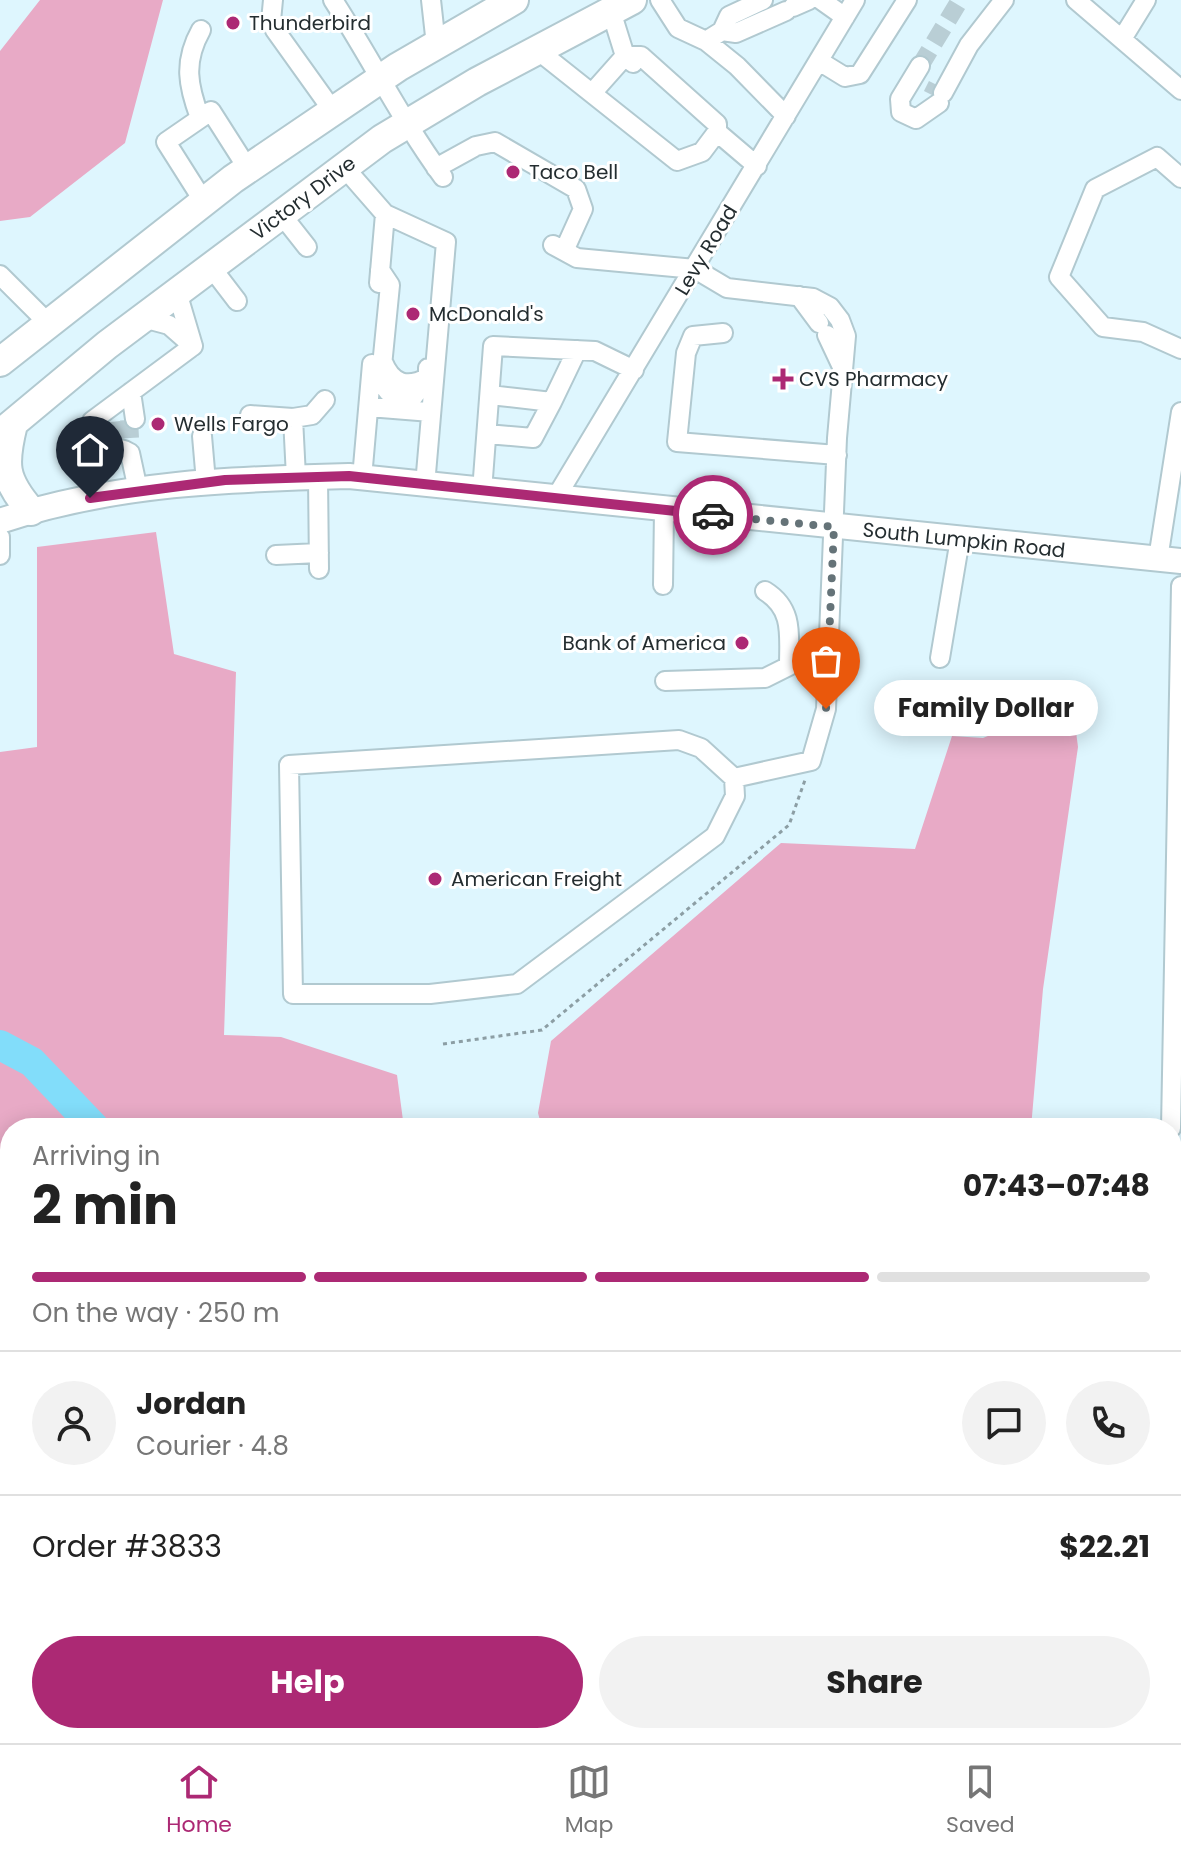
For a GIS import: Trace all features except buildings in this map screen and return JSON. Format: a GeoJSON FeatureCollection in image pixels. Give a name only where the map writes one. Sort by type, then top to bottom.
{"type":"FeatureCollection","features":[{"type":"Feature","properties":{"kind":"highway"},"geometry":{"type":"LineString","coordinates":[[0,362],[248,169],[383,77],[514,0]]}},
{"type":"Feature","properties":{"kind":"highway","name":"Victory Drive"},"geometry":{"type":"LineString","coordinates":[[6,429],[177,292],[405,125],[536,49],[622,6]]}},
{"type":"Feature","properties":{"kind":"highway"},"geometry":{"type":"LineString","coordinates":[[6,429],[7,473],[14,492],[31,511]]}},
{"type":"Feature","properties":{"kind":"main road","name":"South Lumpkin Road"},"geometry":{"type":"LineString","coordinates":[[0,521],[31,511],[138,490],[206,482],[307,477],[362,478],[1170,560]]}},
{"type":"Feature","properties":{"kind":"main road","name":"South Lumpkin Road"},"geometry":{"type":"LineString","coordinates":[[0,506],[31,511]]}},
{"type":"Feature","properties":{"kind":"street"},"geometry":{"type":"LineString","coordinates":[[273,0],[271,21],[275,30],[333,111]]}},
{"type":"Feature","properties":{"kind":"street"},"geometry":{"type":"LineString","coordinates":[[333,0],[383,77],[405,125],[440,174],[487,141],[495,142],[576,189],[583,209],[558,248],[577,258],[695,269],[727,288],[806,297],[830,307],[840,320],[846,336],[837,455],[826,709],[811,761],[734,778]]}},
{"type":"Feature","properties":{"kind":"street"},"geometry":{"type":"LineString","coordinates":[[431,0],[436,45]]}},
{"type":"Feature","properties":{"kind":"street"},"geometry":{"type":"LineString","coordinates":[[660,0],[678,28],[714,36],[736,33],[796,6]]}},
{"type":"Feature","properties":{"kind":"street"},"geometry":{"type":"LineString","coordinates":[[714,36],[729,16],[763,0]]}},
{"type":"Feature","properties":{"kind":"street"},"geometry":{"type":"LineString","coordinates":[[821,0],[845,17]]}},
{"type":"Feature","properties":{"kind":"street","name":"Levy Road"},"geometry":{"type":"LineString","coordinates":[[555,499],[855,0]]}},
{"type":"Feature","properties":{"kind":"street"},"geometry":{"type":"LineString","coordinates":[[819,61],[845,77],[860,74],[907,0]]}},
{"type":"Feature","properties":{"kind":"street"},"geometry":{"type":"LineString","coordinates":[[920,66],[899,106],[910,119],[922,117],[968,46],[1004,0]]}},
{"type":"Feature","properties":{"kind":"street"},"geometry":{"type":"LineString","coordinates":[[1076,0],[1181,90]]}},
{"type":"Feature","properties":{"kind":"street"},"geometry":{"type":"LineString","coordinates":[[1122,39],[1146,0]]}},
{"type":"Feature","properties":{"kind":"street"},"geometry":{"type":"LineString","coordinates":[[593,92],[625,56],[622,6]]}},
{"type":"Feature","properties":{"kind":"street"},"geometry":{"type":"LineString","coordinates":[[200,118],[186,73],[193,43],[201,30]]}},
{"type":"Feature","properties":{"kind":"street"},"geometry":{"type":"LineString","coordinates":[[714,36],[737,66],[786,116]]}},
{"type":"Feature","properties":{"kind":"street"},"geometry":{"type":"LineString","coordinates":[[536,49],[668,155],[684,161],[702,152],[717,132],[717,124],[641,56],[625,56]]}},
{"type":"Feature","properties":{"kind":"street"},"geometry":{"type":"LineString","coordinates":[[625,56],[701,121],[705,134],[696,145],[683,154],[668,155]]}},
{"type":"Feature","properties":{"kind":"street"},"geometry":{"type":"LineString","coordinates":[[204,202],[166,142],[211,111],[248,169]]}},
{"type":"Feature","properties":{"kind":"street"},"geometry":{"type":"LineString","coordinates":[[717,132],[757,166]]}},
{"type":"Feature","properties":{"kind":"street"},"geometry":{"type":"LineString","coordinates":[[1181,178],[1157,157],[1095,189],[1059,277],[1103,327],[1143,332],[1181,349]]}},
{"type":"Feature","properties":{"kind":"street"},"geometry":{"type":"LineString","coordinates":[[344,167],[385,214],[446,242],[425,485]]}},
{"type":"Feature","properties":{"kind":"street"},"geometry":{"type":"LineString","coordinates":[[281,214],[307,247]]}},
{"type":"Feature","properties":{"kind":"street"},"geometry":{"type":"LineString","coordinates":[[362,478],[385,214]]}},
{"type":"Feature","properties":{"kind":"street"},"geometry":{"type":"LineString","coordinates":[[380,270],[390,285],[383,362],[384,388],[389,395],[400,399],[413,397],[428,377],[438,269],[445,262]]}},
{"type":"Feature","properties":{"kind":"street"},"geometry":{"type":"LineString","coordinates":[[211,267],[237,301]]}},
{"type":"Feature","properties":{"kind":"street"},"geometry":{"type":"LineString","coordinates":[[0,275],[49,324]]}},
{"type":"Feature","properties":{"kind":"street"},"geometry":{"type":"LineString","coordinates":[[177,292],[193,346]]}},
{"type":"Feature","properties":{"kind":"street"},"geometry":{"type":"LineString","coordinates":[[806,297],[826,326],[844,363]]}},
{"type":"Feature","properties":{"kind":"street"},"geometry":{"type":"LineString","coordinates":[[143,318],[169,325],[193,346]]}},
{"type":"Feature","properties":{"kind":"street"},"geometry":{"type":"LineString","coordinates":[[723,333],[693,336],[686,353],[677,442],[837,455]]}},
{"type":"Feature","properties":{"kind":"street"},"geometry":{"type":"LineString","coordinates":[[138,490],[124,428],[193,346]]}},
{"type":"Feature","properties":{"kind":"street"},"geometry":{"type":"LineString","coordinates":[[482,491],[493,346],[595,351],[634,370]]}},
{"type":"Feature","properties":{"kind":"street"},"geometry":{"type":"LineString","coordinates":[[487,434],[533,438],[577,350]]}},
{"type":"Feature","properties":{"kind":"street"},"geometry":{"type":"LineString","coordinates":[[490,395],[552,402]]}},
{"type":"Feature","properties":{"kind":"street"},"geometry":{"type":"LineString","coordinates":[[250,415],[293,418],[312,415],[325,400]]}},
{"type":"Feature","properties":{"kind":"street"},"geometry":{"type":"LineString","coordinates":[[369,407],[431,412]]}},
{"type":"Feature","properties":{"kind":"street"},"geometry":{"type":"LineString","coordinates":[[1170,560],[1181,412]]}},
{"type":"Feature","properties":{"kind":"street"},"geometry":{"type":"LineString","coordinates":[[276,555],[319,561],[307,477],[293,418]]}},
{"type":"Feature","properties":{"kind":"street"},"geometry":{"type":"LineString","coordinates":[[202,436],[206,482]]}},
{"type":"Feature","properties":{"kind":"street"},"geometry":{"type":"LineString","coordinates":[[663,585],[664,510]]}},
{"type":"Feature","properties":{"kind":"street"},"geometry":{"type":"LineString","coordinates":[[0,537],[0,555]]}},
{"type":"Feature","properties":{"kind":"street"},"geometry":{"type":"LineString","coordinates":[[940,658],[960,539]]}},
{"type":"Feature","properties":{"kind":"street"},"geometry":{"type":"LineString","coordinates":[[1171,1118],[1181,586]]}},
{"type":"Feature","properties":{"kind":"street"},"geometry":{"type":"LineString","coordinates":[[665,681],[765,678],[789,666],[786,610],[780,600],[765,591]]}},
{"type":"Feature","properties":{"kind":"street"},"geometry":{"type":"LineString","coordinates":[[679,740],[701,748],[734,778],[735,796],[715,836],[517,984],[430,994],[293,994],[289,765],[679,740]]}},
{"type":"Feature","properties":{"kind":"path"},"geometry":{"type":"LineString","coordinates":[[443,1044],[542,1030],[789,825],[811,761]]}},
{"type":"Feature","properties":{"kind":"shaded area"},"geometry":{"type":"Polygon","coordinates":[[[40,0],[163,0],[125,143],[30,217],[0,221],[0,51],[40,0]]]}},
{"type":"Feature","properties":{"kind":"shaded area"},"geometry":{"type":"Polygon","coordinates":[[[156,532],[174,654],[236,672],[224,1035],[281,1037],[397,1075],[403,1118],[0,1118],[0,752],[37,747],[37,547],[156,532]]]}},
{"type":"Feature","properties":{"kind":"shaded area"},"geometry":{"type":"Polygon","coordinates":[[[1072,701],[1078,747],[1043,989],[1032,1118],[539,1118],[551,1041],[781,843],[915,849],[952,736],[983,738],[1072,701]]]}},
{"type":"Feature","properties":{"kind":"waterway"},"geometry":{"type":"LineString","coordinates":[[0,1045],[32,1062],[85,1118]]}},
{"type":"Feature","properties":{"kind":"tunnel"},"geometry":{"type":"LineString","coordinates":[[920,66],[960,0]]}},
{"type":"Feature","properties":{"kind":"tunnel"},"geometry":{"type":"LineString","coordinates":[[932,95],[937,85]]}},
{"type":"Feature","properties":{"kind":"tunnel"},"geometry":{"type":"LineString","coordinates":[[129,420],[130,438]]}},
{"type":"Feature","properties":{"kind":"tunnel"},"geometry":{"type":"LineString","coordinates":[[111,422],[113,439]]}},
{"type":"Feature","properties":{"kind":"way so far"},"geometry":{"type":"LineString","coordinates":[[713,515],[834,527],[826,709]]}},
{"type":"Feature","properties":{"kind":"place","name":"Thunderbird"},"geometry":{"type":"Point","coordinates":[233,23]}},
{"type":"Feature","properties":{"kind":"place","name":"Taco Bell"},"geometry":{"type":"Point","coordinates":[513,172]}},
{"type":"Feature","properties":{"kind":"place","name":"McDonald's"},"geometry":{"type":"Point","coordinates":[413,314]}},
{"type":"Feature","properties":{"kind":"place","name":"CVS Pharmacy"},"geometry":{"type":"Point","coordinates":[783,379]}},
{"type":"Feature","properties":{"kind":"place","name":"Wells Fargo"},"geometry":{"type":"Point","coordinates":[158,424]}},
{"type":"Feature","properties":{"kind":"place","name":"Bank of America"},"geometry":{"type":"Point","coordinates":[742,643]}},
{"type":"Feature","properties":{"kind":"place","name":"Family Dollar"},"geometry":{"type":"Point","coordinates":[826,709]}},
{"type":"Feature","properties":{"kind":"place","name":"American Freight"},"geometry":{"type":"Point","coordinates":[435,879]}},
{"type":"Feature","properties":{"kind":"route"},"geometry":{"type":"LineString","coordinates":[[90,498],[225,480],[349,476],[713,515]]}}]}
